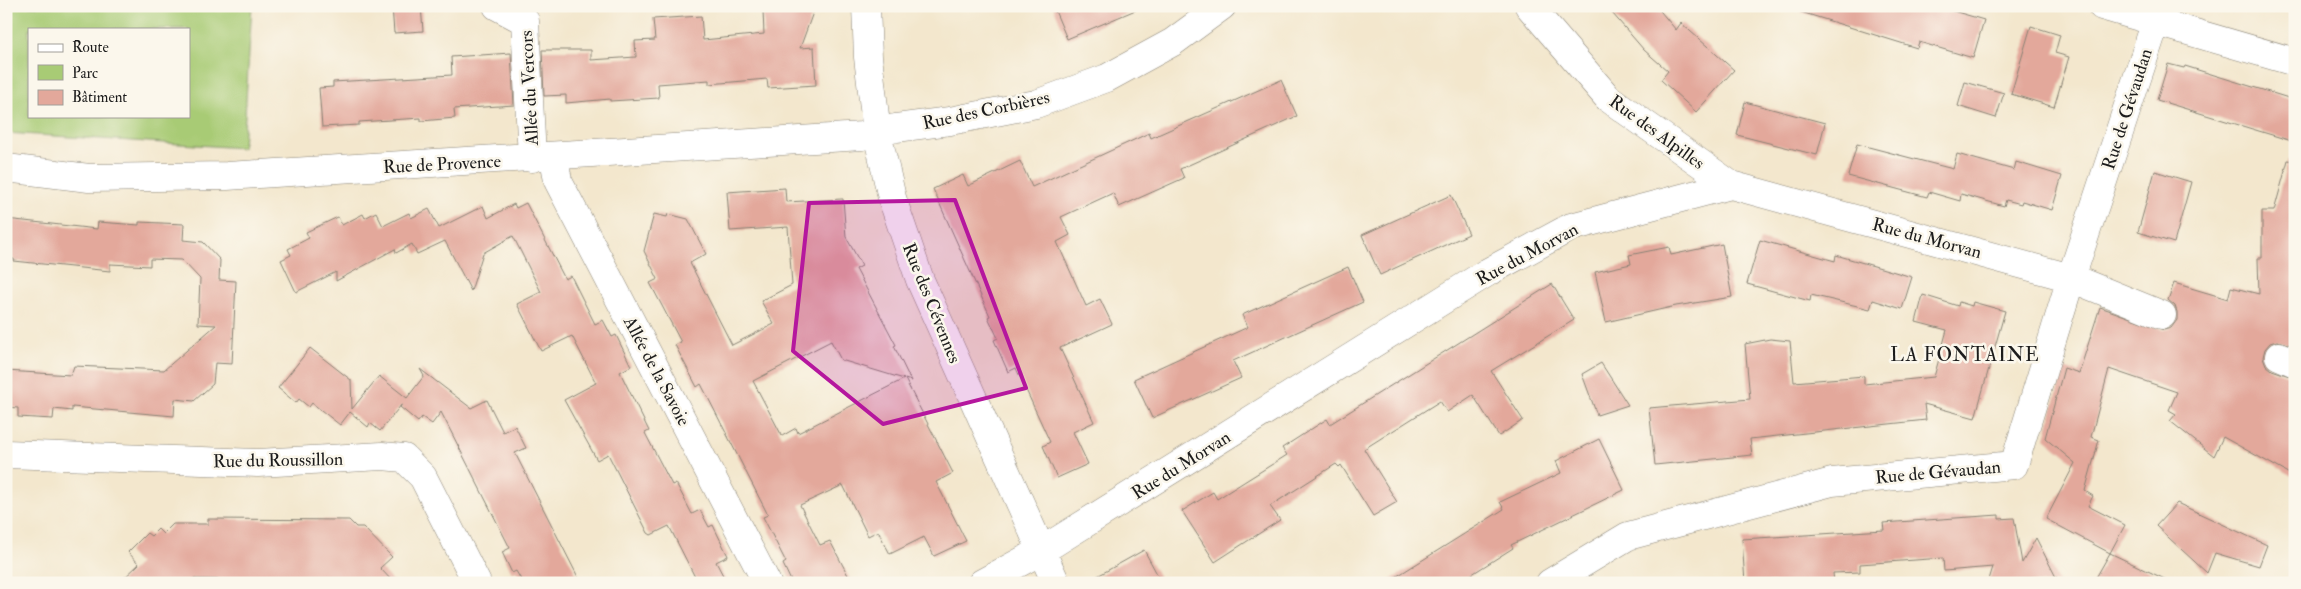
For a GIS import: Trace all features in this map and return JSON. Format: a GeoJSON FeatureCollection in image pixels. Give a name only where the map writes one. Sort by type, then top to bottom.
{"type":"FeatureCollection","features":[{"type":"Feature","properties":{"kind":"street","name":"Allée du Vercors"},"geometry":{"type":"LineString","coordinates":[[497,6],[525,21],[543,158]]}},
{"type":"Feature","properties":{"kind":"street","name":"Rue des Cévennes"},"geometry":{"type":"LineString","coordinates":[[866,6],[868,57],[878,133],[892,198],[920,280],[1056,583]]}},
{"type":"Feature","properties":{"kind":"street","name":"Rue des Corbières"},"geometry":{"type":"LineString","coordinates":[[878,133],[896,128],[950,121],[1036,104],[1107,78],[1173,42],[1222,6]]}},
{"type":"Feature","properties":{"kind":"street","name":"Rue des Alpilles"},"geometry":{"type":"LineString","coordinates":[[1529,6],[1608,98],[1731,185]]}},
{"type":"Feature","properties":{"kind":"street"},"geometry":{"type":"LineString","coordinates":[[2102,6],[2158,14],[2295,62]]}},
{"type":"Feature","properties":{"kind":"street","name":"Rue de Gévaudan"},"geometry":{"type":"LineString","coordinates":[[1550,583],[1628,536],[1832,482],[2014,465],[2072,278],[2158,14]]}},
{"type":"Feature","properties":{"kind":"street","name":"Rue de Provence"},"geometry":{"type":"LineString","coordinates":[[6,168],[89,178],[226,176],[543,158],[878,133]]}},
{"type":"Feature","properties":{"kind":"street","name":"Allée de la Savoie"},"geometry":{"type":"LineString","coordinates":[[543,158],[558,181],[767,583]]}},
{"type":"Feature","properties":{"kind":"street","name":"Rue du Morvan"},"geometry":{"type":"LineString","coordinates":[[982,583],[1041,551],[1488,272],[1571,227],[1731,185],[2072,278],[2162,315]]}},
{"type":"Feature","properties":{"kind":"street","name":"Rue du Roussillon"},"geometry":{"type":"LineString","coordinates":[[6,454],[258,463],[382,456],[404,458],[423,477],[477,583]]}},
{"type":"Feature","properties":{"kind":"highlighted area"},"geometry":{"type":"Polygon","coordinates":[[[955,200],[1026,388],[883,424],[793,351],[809,203],[955,200]]]}},
{"type":"Feature","properties":{"kind":"green space"},"geometry":{"type":"Polygon","coordinates":[[[6,6],[252,6],[243,148],[6,133],[6,6]]]}},
{"type":"Feature","properties":{"kind":"building"},"geometry":{"type":"Polygon","coordinates":[[[392,6],[421,6],[423,31],[394,33],[392,6]]]}},
{"type":"Feature","properties":{"kind":"building"},"geometry":{"type":"Polygon","coordinates":[[[1053,6],[1145,6],[1067,39],[1053,6]]]}},
{"type":"Feature","properties":{"kind":"building"},"geometry":{"type":"Polygon","coordinates":[[[1606,6],[1656,6],[1676,30],[1681,23],[1734,70],[1696,112],[1661,80],[1668,71],[1644,50],[1606,6]]]}},
{"type":"Feature","properties":{"kind":"building"},"geometry":{"type":"Polygon","coordinates":[[[1802,6],[1936,6],[1984,20],[1973,58],[1919,42],[1917,48],[1801,12],[1802,6]]]}},
{"type":"Feature","properties":{"kind":"building"},"geometry":{"type":"Polygon","coordinates":[[[815,7],[800,48],[814,47],[816,85],[768,88],[767,79],[709,84],[709,80],[658,84],[659,98],[610,101],[610,99],[566,103],[566,95],[544,96],[542,50],[591,50],[591,60],[636,57],[635,41],[655,40],[653,19],[701,16],[703,40],[764,34],[763,11],[815,7]]]}},
{"type":"Feature","properties":{"kind":"building"},"geometry":{"type":"Polygon","coordinates":[[[2031,26],[2060,35],[2055,53],[2069,57],[2054,107],[2011,94],[2031,26]]]}},
{"type":"Feature","properties":{"kind":"building"},"geometry":{"type":"Polygon","coordinates":[[[511,53],[514,105],[454,109],[455,118],[421,121],[421,118],[359,122],[359,125],[322,127],[319,88],[333,87],[333,82],[452,75],[451,57],[511,53]]]}},
{"type":"Feature","properties":{"kind":"building"},"geometry":{"type":"Polygon","coordinates":[[[2168,64],[2184,68],[2185,66],[2295,100],[2295,142],[2157,100],[2168,64]]]}},
{"type":"Feature","properties":{"kind":"building"},"geometry":{"type":"Polygon","coordinates":[[[1281,80],[1297,116],[1180,169],[1184,178],[1119,207],[1113,193],[1061,217],[1070,235],[1057,242],[1086,306],[1100,299],[1112,324],[1060,348],[1094,422],[1073,432],[1088,464],[1057,478],[1043,446],[1050,442],[1016,368],[1008,372],[994,340],[998,338],[988,317],[990,316],[933,189],[963,175],[968,186],[1020,161],[1032,187],[1149,133],[1151,138],[1281,80]]]}},
{"type":"Feature","properties":{"kind":"building"},"geometry":{"type":"Polygon","coordinates":[[[1965,82],[2004,93],[1996,118],[1958,106],[1965,82]]]}},
{"type":"Feature","properties":{"kind":"building"},"geometry":{"type":"Polygon","coordinates":[[[1745,102],[1825,123],[1817,155],[1737,135],[1745,102]]]}},
{"type":"Feature","properties":{"kind":"building"},"geometry":{"type":"Polygon","coordinates":[[[1857,144],[1953,169],[1957,154],[2014,170],[2016,162],[2062,176],[2052,210],[2022,201],[2021,204],[2006,200],[2004,206],[1961,194],[1960,201],[1929,192],[1927,197],[1848,176],[1857,144]]]}},
{"type":"Feature","properties":{"kind":"building"},"geometry":{"type":"Polygon","coordinates":[[[2288,160],[2295,161],[2295,346],[2277,341],[2270,343],[2265,349],[2263,357],[2266,365],[2272,370],[2295,378],[2295,477],[2223,437],[2214,456],[2170,421],[2176,414],[2169,410],[2177,392],[2109,369],[2091,437],[2099,440],[2085,491],[2093,496],[2088,506],[2125,525],[2110,553],[2046,519],[2075,463],[2045,438],[2064,368],[2079,373],[2100,307],[2164,330],[2171,328],[2177,320],[2175,306],[2168,300],[2174,283],[2228,299],[2231,287],[2259,294],[2258,258],[2262,258],[2262,211],[2274,211],[2288,160]]]}},
{"type":"Feature","properties":{"kind":"building"},"geometry":{"type":"Polygon","coordinates":[[[2155,171],[2191,182],[2174,243],[2138,232],[2155,171]]]}},
{"type":"Feature","properties":{"kind":"building"},"geometry":{"type":"Polygon","coordinates":[[[785,188],[786,202],[843,199],[846,237],[862,266],[856,269],[896,345],[894,346],[911,381],[905,379],[953,473],[936,482],[966,541],[934,556],[924,537],[890,554],[878,531],[868,536],[843,485],[800,505],[820,545],[830,541],[852,583],[792,583],[783,564],[786,562],[763,517],[768,515],[701,384],[697,387],[675,345],[681,342],[650,283],[658,279],[644,251],[654,214],[667,217],[668,214],[688,219],[706,254],[690,263],[732,345],[774,324],[761,301],[792,285],[788,227],[730,231],[727,192],[785,188]],[[831,341],[753,381],[782,436],[796,428],[798,433],[904,379],[841,360],[831,341]]]}},
{"type":"Feature","properties":{"kind":"building"},"geometry":{"type":"Polygon","coordinates":[[[1451,195],[1469,234],[1380,275],[1362,235],[1451,195]]]}},
{"type":"Feature","properties":{"kind":"building"},"geometry":{"type":"Polygon","coordinates":[[[526,203],[565,279],[571,276],[595,324],[603,320],[612,337],[616,335],[631,366],[620,372],[649,431],[645,433],[672,485],[676,483],[692,514],[700,510],[709,527],[713,525],[728,556],[716,562],[727,583],[698,583],[669,526],[651,535],[648,533],[608,454],[597,460],[564,400],[596,383],[572,336],[541,351],[517,304],[541,292],[513,236],[483,253],[471,291],[445,241],[417,254],[412,244],[396,253],[395,249],[336,281],[336,272],[296,292],[281,260],[291,255],[288,249],[309,238],[306,232],[338,217],[342,225],[363,214],[365,218],[376,212],[383,226],[409,213],[411,218],[429,209],[439,228],[483,206],[488,218],[514,204],[516,208],[526,203]]]}},
{"type":"Feature","properties":{"kind":"building"},"geometry":{"type":"Polygon","coordinates":[[[6,219],[97,229],[98,222],[139,225],[139,222],[184,224],[183,240],[203,242],[220,260],[219,280],[236,281],[232,364],[215,363],[213,384],[194,401],[175,399],[174,416],[72,407],[72,411],[54,409],[53,419],[18,417],[18,408],[6,407],[6,371],[71,375],[74,366],[164,370],[216,325],[198,324],[200,279],[182,260],[150,259],[150,266],[110,264],[110,271],[14,261],[14,259],[6,258],[6,219]]]}},
{"type":"Feature","properties":{"kind":"building"},"geometry":{"type":"Polygon","coordinates":[[[1760,240],[1835,261],[1836,255],[1912,277],[1902,309],[1873,300],[1870,309],[1811,295],[1810,301],[1747,284],[1760,240]]]}},
{"type":"Feature","properties":{"kind":"building"},"geometry":{"type":"Polygon","coordinates":[[[1722,244],[1732,297],[1676,306],[1606,322],[1595,272],[1631,264],[1629,255],[1669,247],[1671,255],[1722,244]]]}},
{"type":"Feature","properties":{"kind":"building"},"geometry":{"type":"Polygon","coordinates":[[[1348,267],[1363,302],[1233,361],[1241,378],[1152,418],[1134,379],[1248,327],[1242,315],[1348,267]]]}},
{"type":"Feature","properties":{"kind":"building"},"geometry":{"type":"Polygon","coordinates":[[[1552,284],[1574,320],[1491,371],[1523,420],[1499,436],[1473,395],[1447,412],[1440,401],[1364,449],[1397,502],[1373,516],[1341,465],[1339,467],[1336,464],[1270,506],[1280,520],[1215,562],[1182,511],[1213,492],[1217,499],[1287,455],[1282,448],[1327,419],[1330,424],[1552,284]]]}},
{"type":"Feature","properties":{"kind":"building"},"geometry":{"type":"Polygon","coordinates":[[[1923,295],[1958,306],[1959,302],[1972,306],[1973,302],[2005,311],[1975,418],[1924,404],[1926,420],[1750,439],[1752,455],[1655,465],[1649,408],[1750,399],[1745,344],[1770,339],[1790,341],[1794,382],[1864,376],[1864,384],[1934,377],[1947,330],[1916,322],[1923,295]]]}},
{"type":"Feature","properties":{"kind":"building"},"geometry":{"type":"Polygon","coordinates":[[[310,348],[351,380],[352,409],[379,376],[407,398],[424,376],[420,369],[471,408],[487,400],[503,432],[515,426],[526,448],[515,453],[581,583],[523,583],[516,571],[512,573],[502,552],[510,548],[441,412],[432,424],[422,417],[418,422],[400,407],[402,404],[380,431],[370,423],[368,427],[350,412],[340,425],[312,403],[309,407],[299,399],[296,403],[278,388],[310,348]]]}},
{"type":"Feature","properties":{"kind":"building"},"geometry":{"type":"Polygon","coordinates":[[[1601,363],[1628,405],[1597,415],[1582,374],[1601,363]]]}},
{"type":"Feature","properties":{"kind":"building"},"geometry":{"type":"Polygon","coordinates":[[[1599,439],[1624,490],[1511,545],[1513,548],[1458,583],[1386,583],[1504,509],[1500,502],[1561,473],[1556,461],[1599,439]]]}},
{"type":"Feature","properties":{"kind":"building"},"geometry":{"type":"Polygon","coordinates":[[[2177,503],[2267,545],[2259,566],[2215,553],[2207,573],[2156,526],[2177,503]]]}},
{"type":"Feature","properties":{"kind":"building"},"geometry":{"type":"Polygon","coordinates":[[[1999,515],[1999,519],[2014,518],[2022,563],[2036,538],[2059,583],[1988,583],[1993,567],[1944,571],[1943,558],[1860,564],[1860,572],[1833,573],[1834,583],[1745,583],[1742,539],[1884,530],[1883,523],[1999,515]]]}},
{"type":"Feature","properties":{"kind":"building"},"geometry":{"type":"Polygon","coordinates":[[[208,519],[349,520],[356,527],[363,527],[392,557],[380,568],[394,583],[192,579],[196,583],[119,583],[139,564],[128,552],[147,533],[151,536],[158,529],[163,534],[173,524],[208,524],[208,519]]]}},
{"type":"Feature","properties":{"kind":"building"},"geometry":{"type":"Polygon","coordinates":[[[1144,550],[1162,583],[1085,583],[1144,550]]]}},
{"type":"Feature","properties":{"kind":"building"},"geometry":{"type":"Polygon","coordinates":[[[2110,553],[2173,583],[2093,583],[2110,553]]]}},
{"type":"Feature","properties":{"kind":"district","name":"LA FONTAINE"},"geometry":{"type":"Point","coordinates":[1965,354]}}]}
